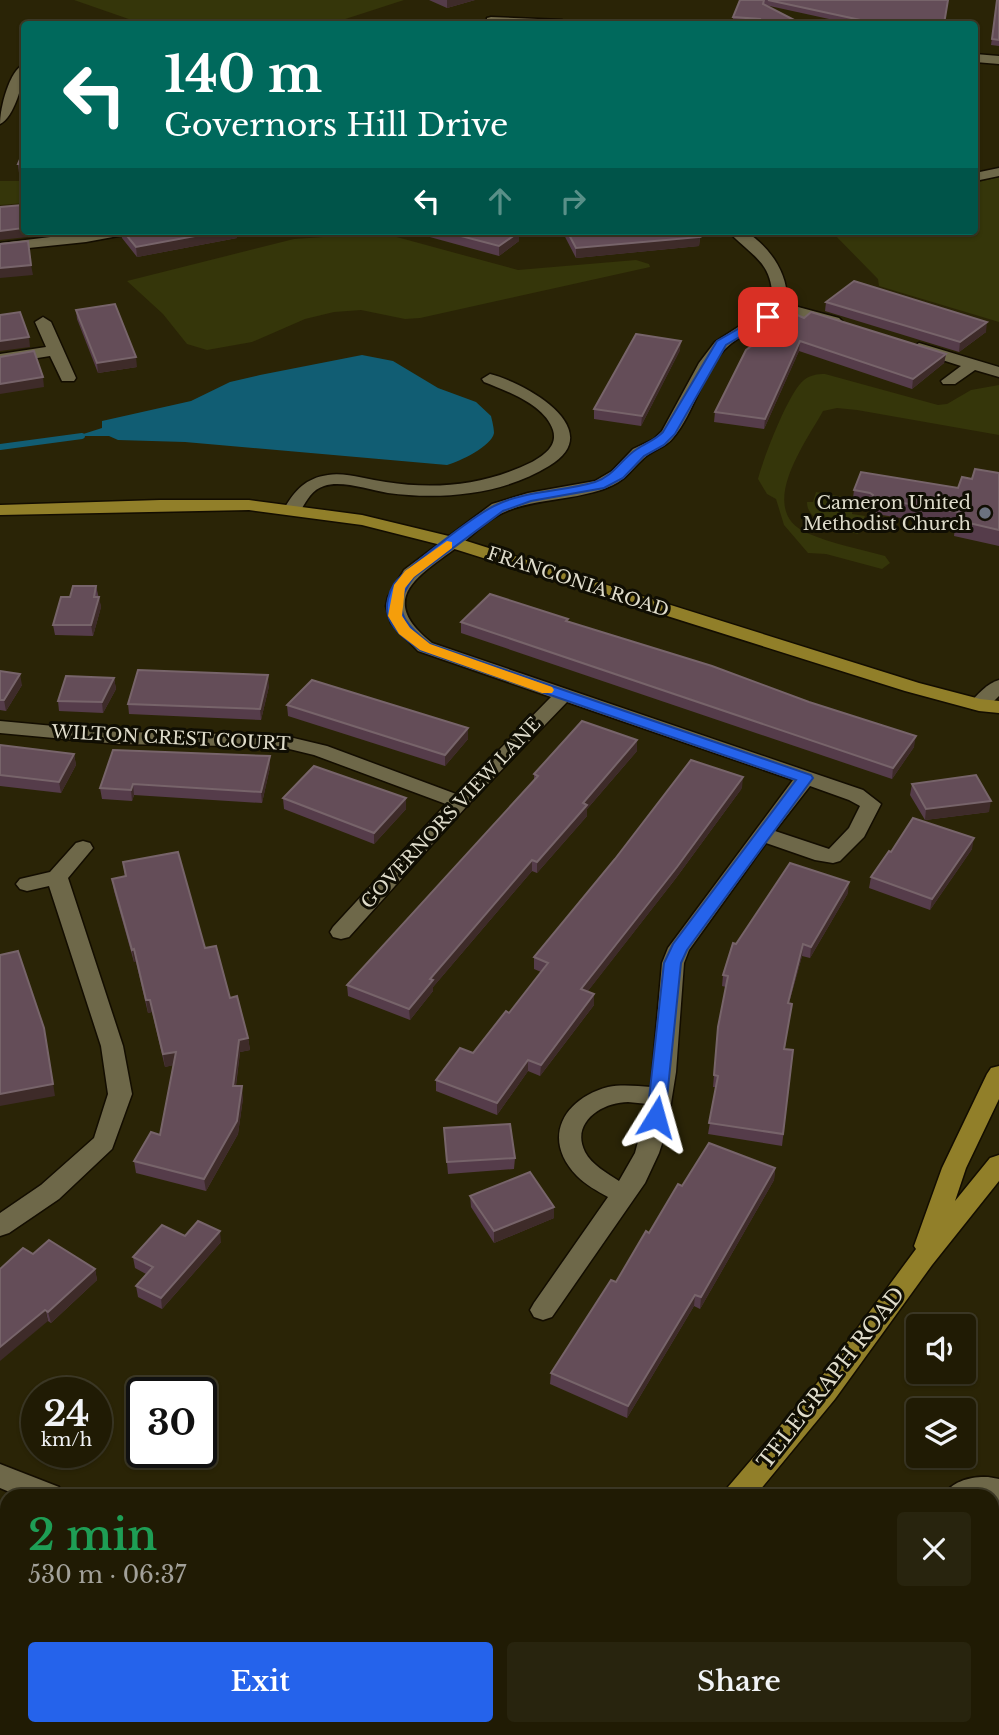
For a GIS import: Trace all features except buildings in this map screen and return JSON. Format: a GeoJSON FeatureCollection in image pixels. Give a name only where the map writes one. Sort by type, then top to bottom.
{"type":"FeatureCollection","features":[{"type":"Feature","properties":{"kind":"main road","name":"FRANCONIA ROAD"},"geometry":{"type":"LineString","coordinates":[[0,510],[183,505],[293,509],[362,520],[451,542],[717,628],[979,705],[999,707]]}},
{"type":"Feature","properties":{"kind":"main road","name":"FRANCONIA ROAD"},"geometry":{"type":"LineString","coordinates":[[979,705],[999,716]]}},
{"type":"Feature","properties":{"kind":"main road","name":"TELEGRAPH ROAD"},"geometry":{"type":"LineString","coordinates":[[923,1258],[954,1168],[999,1074]]}},
{"type":"Feature","properties":{"kind":"main road","name":"TELEGRAPH ROAD"},"geometry":{"type":"LineString","coordinates":[[744,1489],[826,1391],[923,1258],[999,1164]]}},
{"type":"Feature","properties":{"kind":"street"},"geometry":{"type":"LineString","coordinates":[[491,20],[509,21]]}},
{"type":"Feature","properties":{"kind":"street"},"geometry":{"type":"LineString","coordinates":[[978,58],[999,60]]}},
{"type":"Feature","properties":{"kind":"street"},"geometry":{"type":"LineString","coordinates":[[0,120],[19,91]]}},
{"type":"Feature","properties":{"kind":"street"},"geometry":{"type":"LineString","coordinates":[[978,176],[999,172]]}},
{"type":"Feature","properties":{"kind":"street"},"geometry":{"type":"LineString","coordinates":[[0,247],[102,235]]}},
{"type":"Feature","properties":{"kind":"street"},"geometry":{"type":"LineString","coordinates":[[740,235],[771,265],[781,287],[779,307],[768,317],[721,343],[668,434],[660,442],[639,453],[618,475],[600,485],[528,498],[498,508],[410,574],[399,588],[395,616],[404,631],[425,647],[866,799],[871,804],[869,812],[844,848],[833,856],[821,855],[762,834]]}},
{"type":"Feature","properties":{"kind":"street"},"geometry":{"type":"LineString","coordinates":[[779,307],[845,324]]}},
{"type":"Feature","properties":{"kind":"street"},"geometry":{"type":"LineString","coordinates":[[43,322],[68,378]]}},
{"type":"Feature","properties":{"kind":"street"},"geometry":{"type":"LineString","coordinates":[[898,341],[999,372]]}},
{"type":"Feature","properties":{"kind":"street"},"geometry":{"type":"LineString","coordinates":[[0,359],[56,350]]}},
{"type":"Feature","properties":{"kind":"street"},"geometry":{"type":"LineString","coordinates":[[949,381],[973,365]]}},
{"type":"Feature","properties":{"kind":"street"},"geometry":{"type":"LineString","coordinates":[[293,509],[305,489],[321,480],[334,479],[408,490],[454,491],[519,473],[557,451],[562,441],[559,428],[538,402],[518,389],[489,379]]}},
{"type":"Feature","properties":{"kind":"street"},"geometry":{"type":"LineString","coordinates":[[979,705],[999,686]]}},
{"type":"Feature","properties":{"kind":"street","name":"GOVERNORS VIEW LANE"},"geometry":{"type":"LineString","coordinates":[[341,932],[459,802],[562,696]]}},
{"type":"Feature","properties":{"kind":"street","name":"WILTON CREST COURT"},"geometry":{"type":"LineString","coordinates":[[0,727],[118,738],[281,741],[320,750],[459,802]]}},
{"type":"Feature","properties":{"kind":"street"},"geometry":{"type":"LineString","coordinates":[[543,1310],[623,1195],[649,1152],[659,1096],[673,963],[685,939],[806,778]]}},
{"type":"Feature","properties":{"kind":"street"},"geometry":{"type":"LineString","coordinates":[[27,884],[57,877],[83,848]]}},
{"type":"Feature","properties":{"kind":"street"},"geometry":{"type":"LineString","coordinates":[[0,1226],[50,1192],[104,1143],[120,1094],[112,1046],[57,877]]}},
{"type":"Feature","properties":{"kind":"street"},"geometry":{"type":"LineString","coordinates":[[623,1195],[593,1176],[577,1161],[569,1140],[570,1125],[583,1109],[602,1098],[627,1094],[659,1096]]}},
{"type":"Feature","properties":{"kind":"street"},"geometry":{"type":"LineString","coordinates":[[0,1476],[32,1489]]}},
{"type":"Feature","properties":{"kind":"street"},"geometry":{"type":"LineString","coordinates":[[971,1489],[991,1489]]}},
{"type":"Feature","properties":{"kind":"shaded area"},"geometry":{"type":"Polygon","coordinates":[[[74,0],[404,0],[339,21],[134,21],[74,0]]]}},
{"type":"Feature","properties":{"kind":"shaded area"},"geometry":{"type":"Polygon","coordinates":[[[999,177],[999,322],[879,286],[878,279],[835,235],[978,235],[978,182],[999,177]]]}},
{"type":"Feature","properties":{"kind":"shaded area"},"geometry":{"type":"Polygon","coordinates":[[[0,181],[21,181],[21,203],[0,205],[0,181]]]}},
{"type":"Feature","properties":{"kind":"shaded area"},"geometry":{"type":"Polygon","coordinates":[[[389,235],[518,270],[636,260],[649,264],[650,267],[420,318],[405,319],[361,310],[334,312],[305,319],[252,342],[207,350],[187,344],[163,314],[127,281],[294,239],[389,235]]]}},
{"type":"Feature","properties":{"kind":"shaded area"},"geometry":{"type":"Polygon","coordinates":[[[825,374],[938,405],[947,404],[971,390],[999,385],[999,435],[857,410],[837,408],[823,411],[789,475],[785,509],[792,522],[807,533],[885,556],[890,563],[882,569],[826,554],[808,553],[784,525],[776,499],[767,494],[758,479],[777,426],[791,397],[804,380],[825,374]]]}},
{"type":"Feature","properties":{"kind":"shaded area"},"geometry":{"type":"Polygon","coordinates":[[[816,492],[855,499],[852,514],[865,516],[858,534],[827,524],[813,516],[807,502],[813,502],[816,492]]]}},
{"type":"Feature","properties":{"kind":"water"},"geometry":{"type":"Polygon","coordinates":[[[362,355],[393,361],[438,388],[476,402],[491,416],[494,433],[492,438],[474,453],[447,465],[185,442],[118,440],[109,436],[77,436],[102,428],[102,421],[191,401],[230,382],[362,355]]]}},
{"type":"Feature","properties":{"kind":"waterway"},"geometry":{"type":"LineString","coordinates":[[0,447],[82,436]]}},
{"type":"Feature","properties":{"kind":"slow traffic"},"geometry":{"type":"LineString","coordinates":[[447,545],[410,574],[399,588],[395,616],[404,631],[425,647],[547,690]]}},
{"type":"Feature","properties":{"kind":"place","name":"Cameron United Methodist Church"},"geometry":{"type":"Point","coordinates":[985,513]}},
{"type":"Feature","properties":{"kind":"route"},"geometry":{"type":"LineString","coordinates":[[656,1117],[673,963],[679,948],[806,778],[425,647],[404,631],[395,616],[395,602],[399,588],[410,574],[498,508],[528,498],[600,485],[618,475],[639,453],[660,442],[668,434],[721,343],[768,317]]}}]}
